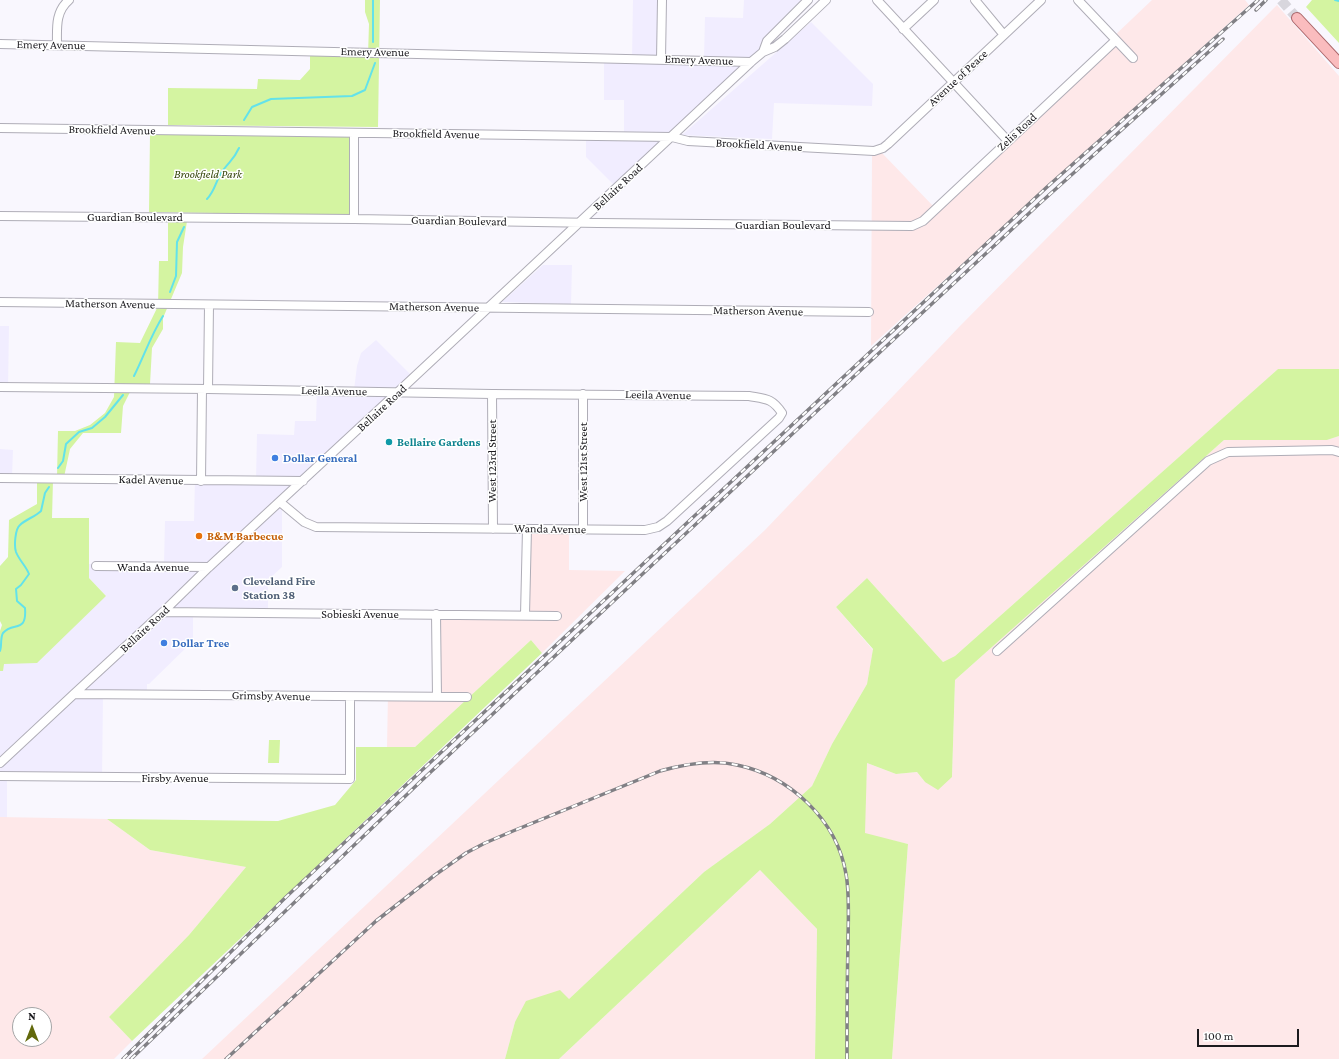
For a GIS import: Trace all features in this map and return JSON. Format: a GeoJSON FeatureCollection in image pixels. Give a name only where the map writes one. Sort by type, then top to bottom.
{"type":"FeatureCollection","features":[{"type":"Feature","properties":{"kind":"main road"},"geometry":{"type":"LineString","coordinates":[[1298,18],[1339,64]]}},
{"type":"Feature","properties":{"kind":"street"},"geometry":{"type":"LineString","coordinates":[[57,45],[57,19],[61,10],[69,0]]}},
{"type":"Feature","properties":{"kind":"street"},"geometry":{"type":"LineString","coordinates":[[661,59],[662,0]]}},
{"type":"Feature","properties":{"kind":"street","name":"Bellaire Road"},"geometry":{"type":"LineString","coordinates":[[763,52],[767,41],[808,0]]}},
{"type":"Feature","properties":{"kind":"street","name":"Bellaire Road"},"geometry":{"type":"LineString","coordinates":[[0,763],[751,62],[763,52],[775,47],[785,39],[826,0]]}},
{"type":"Feature","properties":{"kind":"street"},"geometry":{"type":"LineString","coordinates":[[877,0],[1008,141]]}},
{"type":"Feature","properties":{"kind":"street"},"geometry":{"type":"LineString","coordinates":[[903,29],[934,0]]}},
{"type":"Feature","properties":{"kind":"street"},"geometry":{"type":"LineString","coordinates":[[975,0],[1004,35]]}},
{"type":"Feature","properties":{"kind":"street","name":"Avenue of Peace"},"geometry":{"type":"LineString","coordinates":[[871,151],[878,150],[888,144],[1042,0]]}},
{"type":"Feature","properties":{"kind":"street"},"geometry":{"type":"LineString","coordinates":[[1078,0],[1133,58]]}},
{"type":"Feature","properties":{"kind":"street","name":"Zelis Road"},"geometry":{"type":"LineString","coordinates":[[918,224],[923,221],[1116,40]]}},
{"type":"Feature","properties":{"kind":"street","name":"Emery Avenue"},"geometry":{"type":"LineString","coordinates":[[0,44],[751,62]]}},
{"type":"Feature","properties":{"kind":"street","name":"Brookfield Avenue"},"geometry":{"type":"LineString","coordinates":[[0,128],[354,134],[672,136],[688,141],[871,151]]}},
{"type":"Feature","properties":{"kind":"street"},"geometry":{"type":"LineString","coordinates":[[354,134],[354,219]]}},
{"type":"Feature","properties":{"kind":"street","name":"Guardian Boulevard"},"geometry":{"type":"LineString","coordinates":[[0,216],[901,226],[912,226],[918,224]]}},
{"type":"Feature","properties":{"kind":"street","name":"Matherson Avenue"},"geometry":{"type":"LineString","coordinates":[[0,302],[869,312]]}},
{"type":"Feature","properties":{"kind":"street"},"geometry":{"type":"LineString","coordinates":[[201,481],[209,305]]}},
{"type":"Feature","properties":{"kind":"street","name":"Leeila Avenue"},"geometry":{"type":"LineString","coordinates":[[0,387],[749,396],[766,399],[776,403],[782,413]]}},
{"type":"Feature","properties":{"kind":"street","name":"West 123rd Street"},"geometry":{"type":"LineString","coordinates":[[492,394],[493,529]]}},
{"type":"Feature","properties":{"kind":"street","name":"West 121st Street"},"geometry":{"type":"LineString","coordinates":[[583,394],[583,530]]}},
{"type":"Feature","properties":{"kind":"street","name":"Wanda Avenue"},"geometry":{"type":"LineString","coordinates":[[280,502],[304,522],[316,527],[645,530],[658,527],[667,522],[779,418],[782,413]]}},
{"type":"Feature","properties":{"kind":"street"},"geometry":{"type":"LineString","coordinates":[[997,651],[1208,461],[1228,452],[1325,450],[1339,452]]}},
{"type":"Feature","properties":{"kind":"street","name":"Kadel Avenue"},"geometry":{"type":"LineString","coordinates":[[0,478],[303,481]]}},
{"type":"Feature","properties":{"kind":"street"},"geometry":{"type":"LineString","coordinates":[[525,616],[527,529]]}},
{"type":"Feature","properties":{"kind":"street","name":"Wanda Avenue"},"geometry":{"type":"LineString","coordinates":[[96,566],[209,567]]}},
{"type":"Feature","properties":{"kind":"street","name":"Sobieski Avenue"},"geometry":{"type":"LineString","coordinates":[[163,612],[557,616]]}},
{"type":"Feature","properties":{"kind":"street"},"geometry":{"type":"LineString","coordinates":[[436,614],[437,697]]}},
{"type":"Feature","properties":{"kind":"street","name":"Grimsby Avenue"},"geometry":{"type":"LineString","coordinates":[[74,694],[467,697]]}},
{"type":"Feature","properties":{"kind":"street","name":"Firsby Avenue"},"geometry":{"type":"LineString","coordinates":[[0,776],[350,779],[350,697]]}},
{"type":"Feature","properties":{"kind":"shaded area"},"geometry":{"type":"Polygon","coordinates":[[[633,0],[665,0],[664,57],[704,58],[705,17],[743,18],[744,0],[814,0],[614,185],[586,157],[586,139],[624,139],[624,100],[604,100],[604,60],[632,60],[633,0]]]}},
{"type":"Feature","properties":{"kind":"shaded area"},"geometry":{"type":"Polygon","coordinates":[[[1152,0],[1245,0],[1249,5],[871,346],[872,154],[882,153],[934,207],[1152,0]]]}},
{"type":"Feature","properties":{"kind":"shaded area"},"geometry":{"type":"Polygon","coordinates":[[[1277,5],[1339,76],[1339,369],[1278,369],[955,656],[943,662],[867,578],[836,607],[873,650],[867,684],[832,744],[812,786],[770,824],[704,872],[569,999],[515,1022],[505,1059],[202,1059],[765,530],[960,326],[1277,5]]]}},
{"type":"Feature","properties":{"kind":"shaded area"},"geometry":{"type":"Polygon","coordinates":[[[811,22],[873,84],[872,106],[774,103],[772,139],[682,135],[811,22]]]}},
{"type":"Feature","properties":{"kind":"shaded area"},"geometry":{"type":"Polygon","coordinates":[[[543,265],[572,265],[571,304],[502,302],[543,265]]]}},
{"type":"Feature","properties":{"kind":"shaded area"},"geometry":{"type":"Polygon","coordinates":[[[0,326],[9,326],[8,389],[0,389],[0,326]]]}},
{"type":"Feature","properties":{"kind":"shaded area"},"geometry":{"type":"Polygon","coordinates":[[[376,340],[416,380],[280,506],[282,508],[282,567],[268,580],[268,614],[193,614],[193,641],[149,684],[147,684],[147,696],[103,696],[102,778],[7,779],[7,818],[0,817],[0,671],[3,671],[3,664],[106,596],[89,578],[89,564],[164,564],[165,521],[194,521],[195,479],[256,480],[257,434],[294,435],[295,421],[316,421],[317,389],[354,390],[357,366],[361,353],[376,340]]]}},
{"type":"Feature","properties":{"kind":"shaded area"},"geometry":{"type":"Polygon","coordinates":[[[1339,436],[1339,1059],[892,1059],[908,844],[864,834],[867,763],[896,774],[917,772],[925,782],[952,777],[955,680],[1224,440],[1327,440],[1339,436]]]}},
{"type":"Feature","properties":{"kind":"shaded area"},"geometry":{"type":"Polygon","coordinates":[[[0,449],[13,450],[12,476],[0,475],[0,449]]]}},
{"type":"Feature","properties":{"kind":"shaded area"},"geometry":{"type":"Polygon","coordinates":[[[524,534],[569,534],[569,570],[625,571],[542,653],[531,640],[415,747],[387,747],[388,694],[439,694],[438,612],[523,613],[524,534]]]}},
{"type":"Feature","properties":{"kind":"shaded area"},"geometry":{"type":"Polygon","coordinates":[[[0,817],[107,819],[150,850],[246,867],[189,935],[109,1017],[132,1041],[114,1059],[0,1059],[0,817]]]}},
{"type":"Feature","properties":{"kind":"shaded area"},"geometry":{"type":"Polygon","coordinates":[[[760,870],[817,929],[815,1059],[559,1059],[760,870]]]}},
{"type":"Feature","properties":{"kind":"green space"},"geometry":{"type":"Polygon","coordinates":[[[365,0],[380,0],[378,127],[168,125],[168,88],[257,89],[258,79],[300,80],[310,69],[310,53],[368,55],[369,24],[365,12],[365,0]]]}},
{"type":"Feature","properties":{"kind":"green space"},"geometry":{"type":"Polygon","coordinates":[[[1312,0],[1339,0],[1339,43],[1306,7],[1312,0]]]}},
{"type":"Feature","properties":{"kind":"green space","name":"Brookfield Park"},"geometry":{"type":"Polygon","coordinates":[[[150,134],[352,136],[351,215],[149,212],[150,134]]]}},
{"type":"Feature","properties":{"kind":"green space"},"geometry":{"type":"Polygon","coordinates":[[[168,221],[187,221],[183,247],[182,273],[163,318],[163,329],[152,348],[150,384],[134,384],[123,406],[121,433],[83,433],[70,449],[64,477],[57,477],[58,431],[75,431],[90,425],[105,413],[114,397],[116,342],[140,343],[158,306],[159,261],[168,261],[168,221]]]}},
{"type":"Feature","properties":{"kind":"green space"},"geometry":{"type":"Polygon","coordinates":[[[1278,369],[1339,369],[1339,436],[1327,440],[1224,440],[955,680],[952,777],[938,790],[925,782],[917,772],[896,774],[867,763],[865,833],[908,844],[892,1059],[815,1059],[817,929],[760,870],[559,1059],[505,1059],[515,1022],[526,1001],[560,990],[569,999],[704,872],[770,824],[812,786],[832,744],[867,684],[873,649],[836,607],[867,578],[943,662],[955,656],[1278,369]]]}},
{"type":"Feature","properties":{"kind":"green space"},"geometry":{"type":"Polygon","coordinates":[[[37,480],[53,480],[52,518],[89,518],[89,578],[106,596],[37,663],[4,664],[3,671],[0,671],[0,631],[2,625],[0,621],[0,566],[8,557],[9,520],[37,504],[37,480]]]}},
{"type":"Feature","properties":{"kind":"green space"},"geometry":{"type":"Polygon","coordinates":[[[531,640],[542,653],[132,1041],[109,1017],[189,935],[246,867],[150,850],[107,819],[278,821],[335,805],[356,780],[356,747],[415,747],[531,640]]]}},
{"type":"Feature","properties":{"kind":"green space"},"geometry":{"type":"Polygon","coordinates":[[[269,740],[280,740],[279,763],[268,763],[269,740]]]}},
{"type":"Feature","properties":{"kind":"waterway"},"geometry":{"type":"LineString","coordinates":[[373,0],[373,42]]}},
{"type":"Feature","properties":{"kind":"waterway"},"geometry":{"type":"LineString","coordinates":[[1335,0],[1339,1]]}},
{"type":"Feature","properties":{"kind":"waterway"},"geometry":{"type":"LineString","coordinates":[[244,120],[252,107],[271,99],[352,96],[365,90],[375,63]]}},
{"type":"Feature","properties":{"kind":"waterway"},"geometry":{"type":"LineString","coordinates":[[207,199],[219,176],[239,148]]}},
{"type":"Feature","properties":{"kind":"waterway"},"geometry":{"type":"LineString","coordinates":[[170,292],[176,276],[177,242],[184,227]]}},
{"type":"Feature","properties":{"kind":"waterway"},"geometry":{"type":"LineString","coordinates":[[134,376],[151,338],[163,316]]}},
{"type":"Feature","properties":{"kind":"waterway"},"geometry":{"type":"LineString","coordinates":[[58,468],[63,461],[66,444],[79,432],[92,428],[105,417],[123,395]]}},
{"type":"Feature","properties":{"kind":"waterway"},"geometry":{"type":"LineString","coordinates":[[0,651],[3,633],[22,624],[25,616],[25,608],[17,601],[16,589],[29,574],[15,549],[17,530],[22,523],[41,511],[45,493],[49,487]]}},
{"type":"Feature","properties":{"kind":"tunnel"},"geometry":{"type":"LineString","coordinates":[[1281,0],[1297,18]]}},
{"type":"Feature","properties":{"kind":"railway"},"geometry":{"type":"LineString","coordinates":[[123,1059],[286,897],[1047,187],[1258,0]]}},
{"type":"Feature","properties":{"kind":"railway"},"geometry":{"type":"LineString","coordinates":[[1256,10],[1266,0]]}},
{"type":"Feature","properties":{"kind":"railway"},"geometry":{"type":"LineString","coordinates":[[131,1059],[420,782],[834,395],[1039,204],[1223,39]]}},
{"type":"Feature","properties":{"kind":"railway"},"geometry":{"type":"LineString","coordinates":[[226,1059],[376,921],[466,853],[513,831],[660,771],[689,764],[708,762],[737,765],[757,771],[775,779],[808,803],[822,819],[833,836],[841,854],[848,891],[847,1059]]}},
{"type":"Feature","properties":{"kind":"place","name":"Bellaire Gardens"},"geometry":{"type":"Point","coordinates":[389,442]}},
{"type":"Feature","properties":{"kind":"place","name":"Dollar General"},"geometry":{"type":"Point","coordinates":[275,458]}},
{"type":"Feature","properties":{"kind":"place","name":"B&M Barbecue"},"geometry":{"type":"Point","coordinates":[199,536]}},
{"type":"Feature","properties":{"kind":"place","name":"Cleveland Fire Station 38"},"geometry":{"type":"Point","coordinates":[235,588]}},
{"type":"Feature","properties":{"kind":"place","name":"Dollar Tree"},"geometry":{"type":"Point","coordinates":[164,643]}}]}
